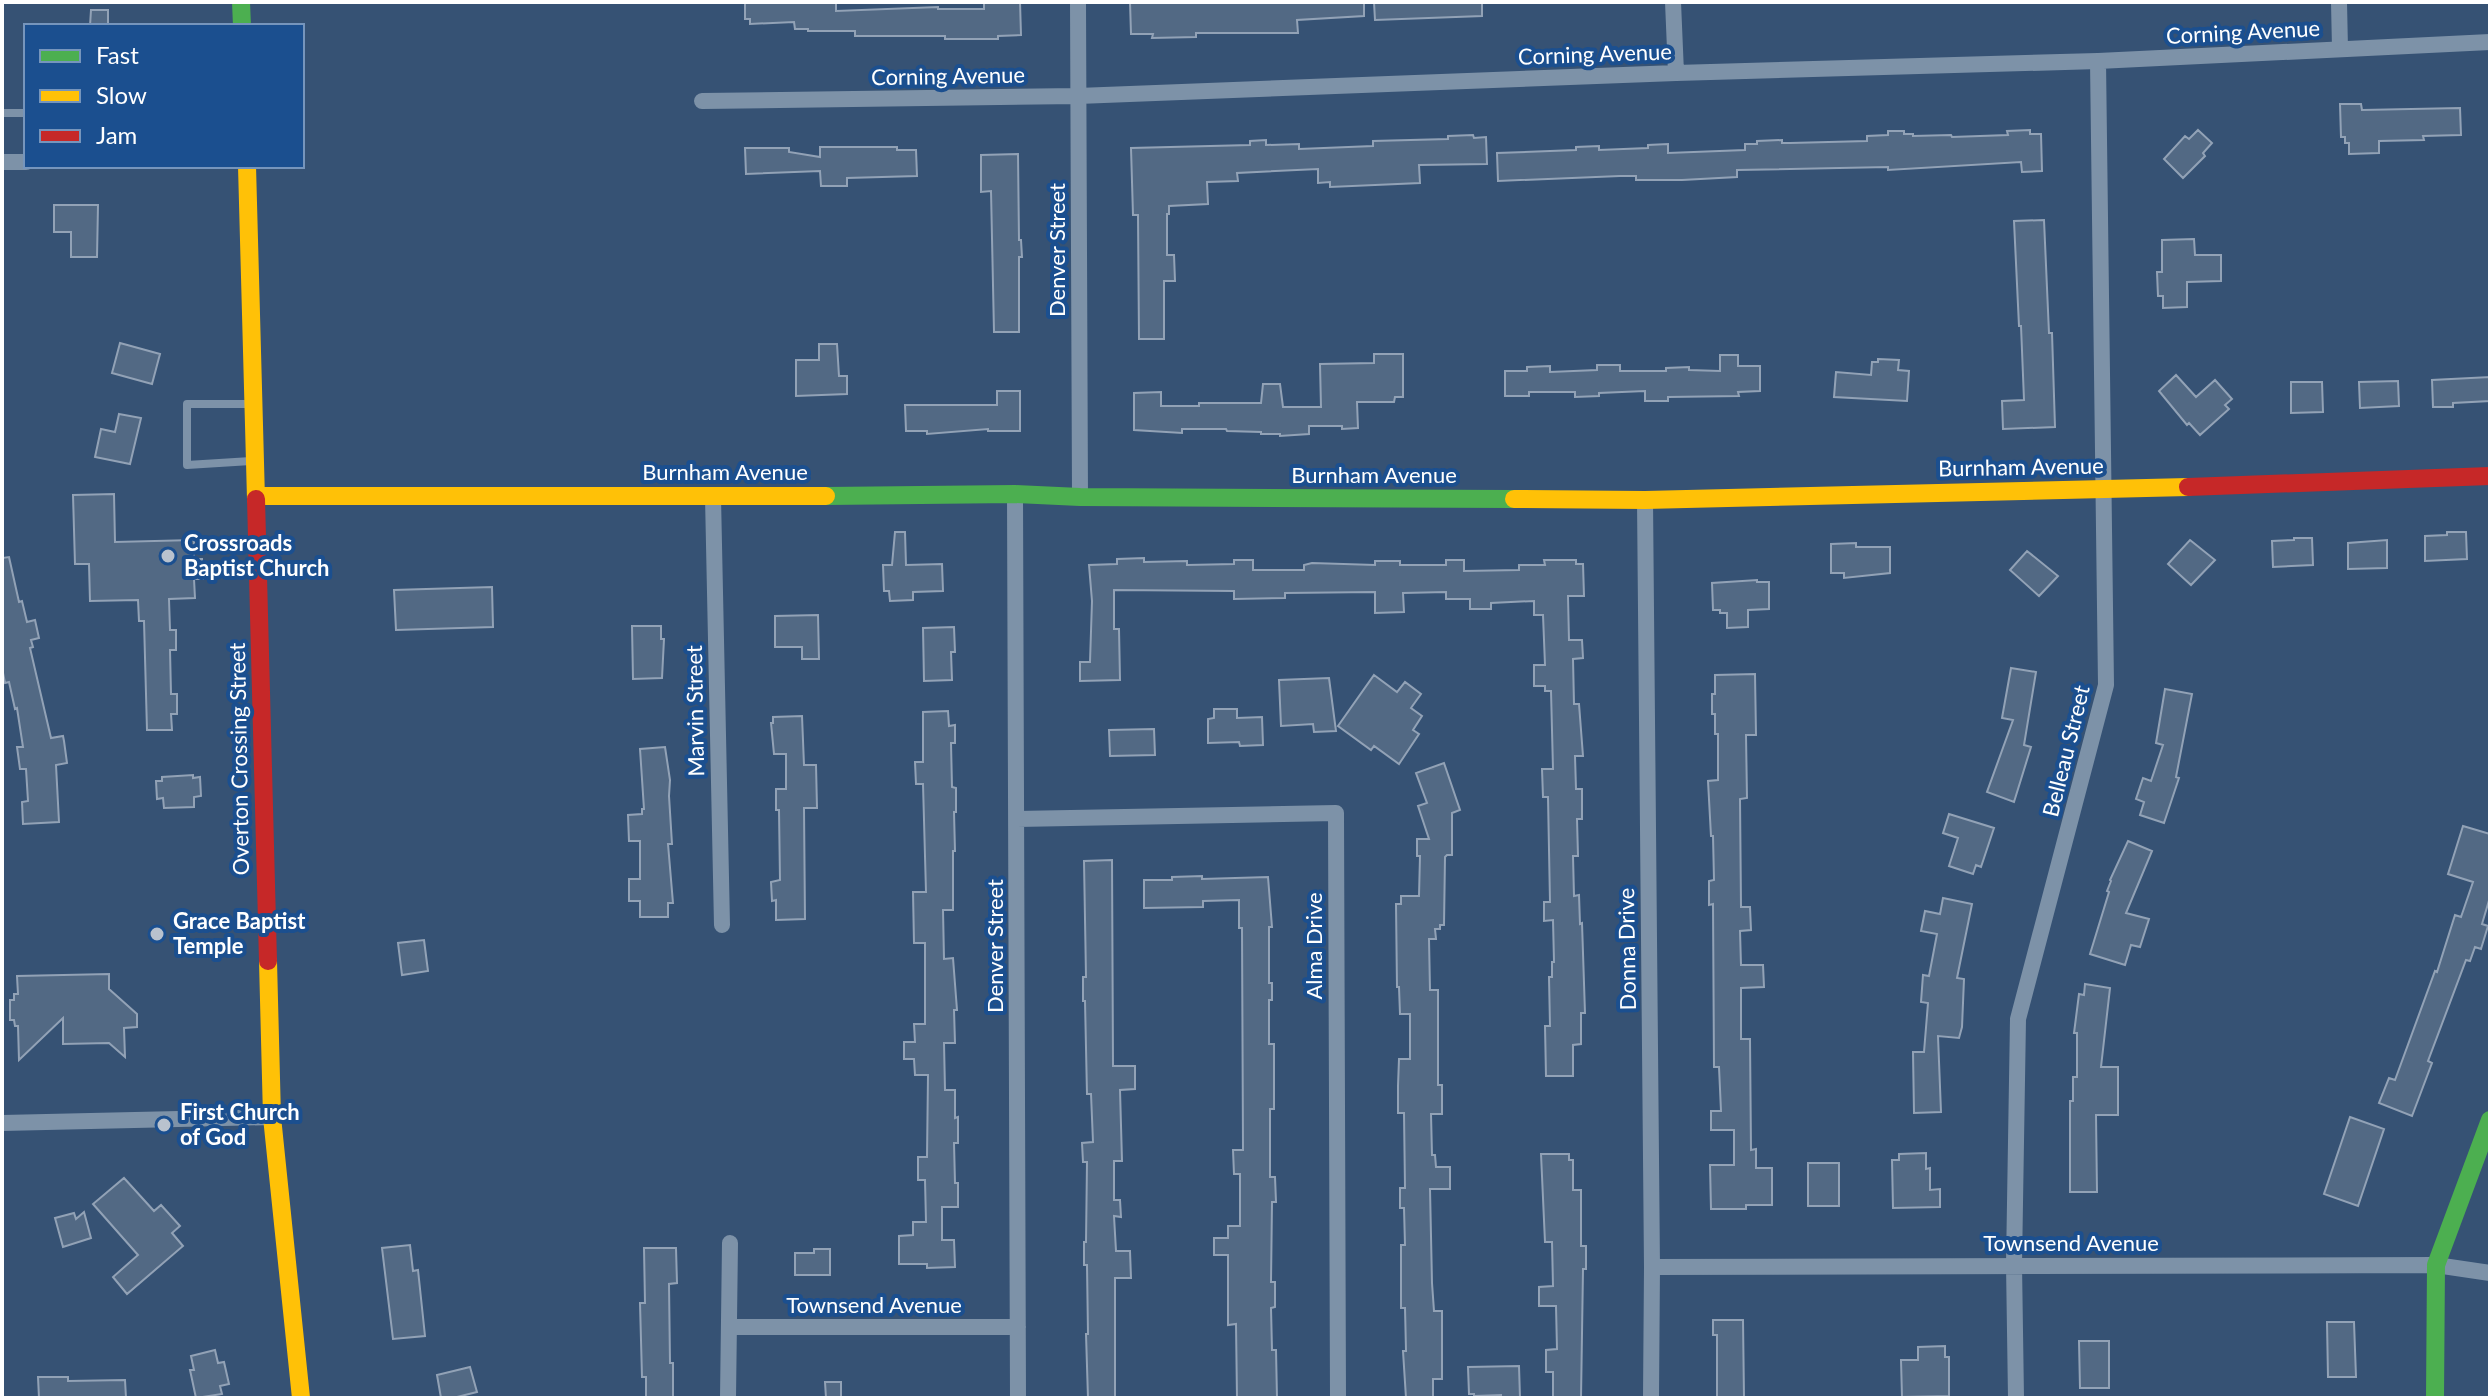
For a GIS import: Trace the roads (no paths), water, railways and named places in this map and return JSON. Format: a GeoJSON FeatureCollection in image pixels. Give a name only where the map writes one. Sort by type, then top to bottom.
{"type":"FeatureCollection","features":[{"type":"Feature","properties":{"kind":"street"},"geometry":{"type":"LineString","coordinates":[[241,2],[242,24]]}},
{"type":"Feature","properties":{"kind":"street","name":"Denver Street"},"geometry":{"type":"LineString","coordinates":[[1078,2],[1080,497]]}},
{"type":"Feature","properties":{"kind":"street"},"geometry":{"type":"LineString","coordinates":[[1673,2],[1676,73]]}},
{"type":"Feature","properties":{"kind":"street"},"geometry":{"type":"LineString","coordinates":[[2339,2],[2340,49]]}},
{"type":"Feature","properties":{"kind":"street","name":"Corning Avenue"},"geometry":{"type":"LineString","coordinates":[[702,101],[1078,96],[1676,73],[2098,61],[2490,42]]}},
{"type":"Feature","properties":{"kind":"street","name":"Belleau Street"},"geometry":{"type":"LineString","coordinates":[[2016,1398],[2014,1264],[2018,1019],[2106,685],[2098,61]]}},
{"type":"Feature","properties":{"kind":"street"},"geometry":{"type":"LineString","coordinates":[[2,162],[24,162]]}},
{"type":"Feature","properties":{"kind":"street","name":"Overton Crossing Street"},"geometry":{"type":"LineString","coordinates":[[247,168],[272,1117],[301,1398]]}},
{"type":"Feature","properties":{"kind":"street","name":"Burnham Avenue"},"geometry":{"type":"LineString","coordinates":[[257,496],[1015,494],[1645,500],[2105,490],[2490,476]]}},
{"type":"Feature","properties":{"kind":"street","name":"Denver Street"},"geometry":{"type":"LineString","coordinates":[[1015,494],[1018,1398]]}},
{"type":"Feature","properties":{"kind":"street","name":"Marvin Street"},"geometry":{"type":"LineString","coordinates":[[713,497],[722,925]]}},
{"type":"Feature","properties":{"kind":"street","name":"Donna Drive"},"geometry":{"type":"LineString","coordinates":[[1645,500],[1651,1398]]}},
{"type":"Feature","properties":{"kind":"street","name":"Alma Drive"},"geometry":{"type":"LineString","coordinates":[[1017,819],[1336,813],[1338,1398]]}},
{"type":"Feature","properties":{"kind":"street"},"geometry":{"type":"LineString","coordinates":[[2,1123],[272,1117]]}},
{"type":"Feature","properties":{"kind":"street"},"geometry":{"type":"LineString","coordinates":[[2435,1398],[2436,1265],[2490,1120]]}},
{"type":"Feature","properties":{"kind":"street"},"geometry":{"type":"LineString","coordinates":[[728,1398],[730,1243]]}},
{"type":"Feature","properties":{"kind":"street","name":"Townsend Avenue"},"geometry":{"type":"LineString","coordinates":[[1652,1267],[2436,1265],[2490,1273]]}},
{"type":"Feature","properties":{"kind":"street","name":"Townsend Avenue"},"geometry":{"type":"LineString","coordinates":[[730,1327],[1018,1327]]}},
{"type":"Feature","properties":{"kind":"lane"},"geometry":{"type":"LineString","coordinates":[[2,113],[24,113]]}},
{"type":"Feature","properties":{"kind":"lane"},"geometry":{"type":"LineString","coordinates":[[254,404],[187,404],[187,465],[256,461]]}},
{"type":"Feature","properties":{"kind":"place","name":"Crossroads Baptist Church"},"geometry":{"type":"Point","coordinates":[168,556]}},
{"type":"Feature","properties":{"kind":"place","name":"Grace Baptist Temple"},"geometry":{"type":"Point","coordinates":[157,934]}},
{"type":"Feature","properties":{"kind":"place","name":"First Church of God"},"geometry":{"type":"Point","coordinates":[164,1125]}}]}
